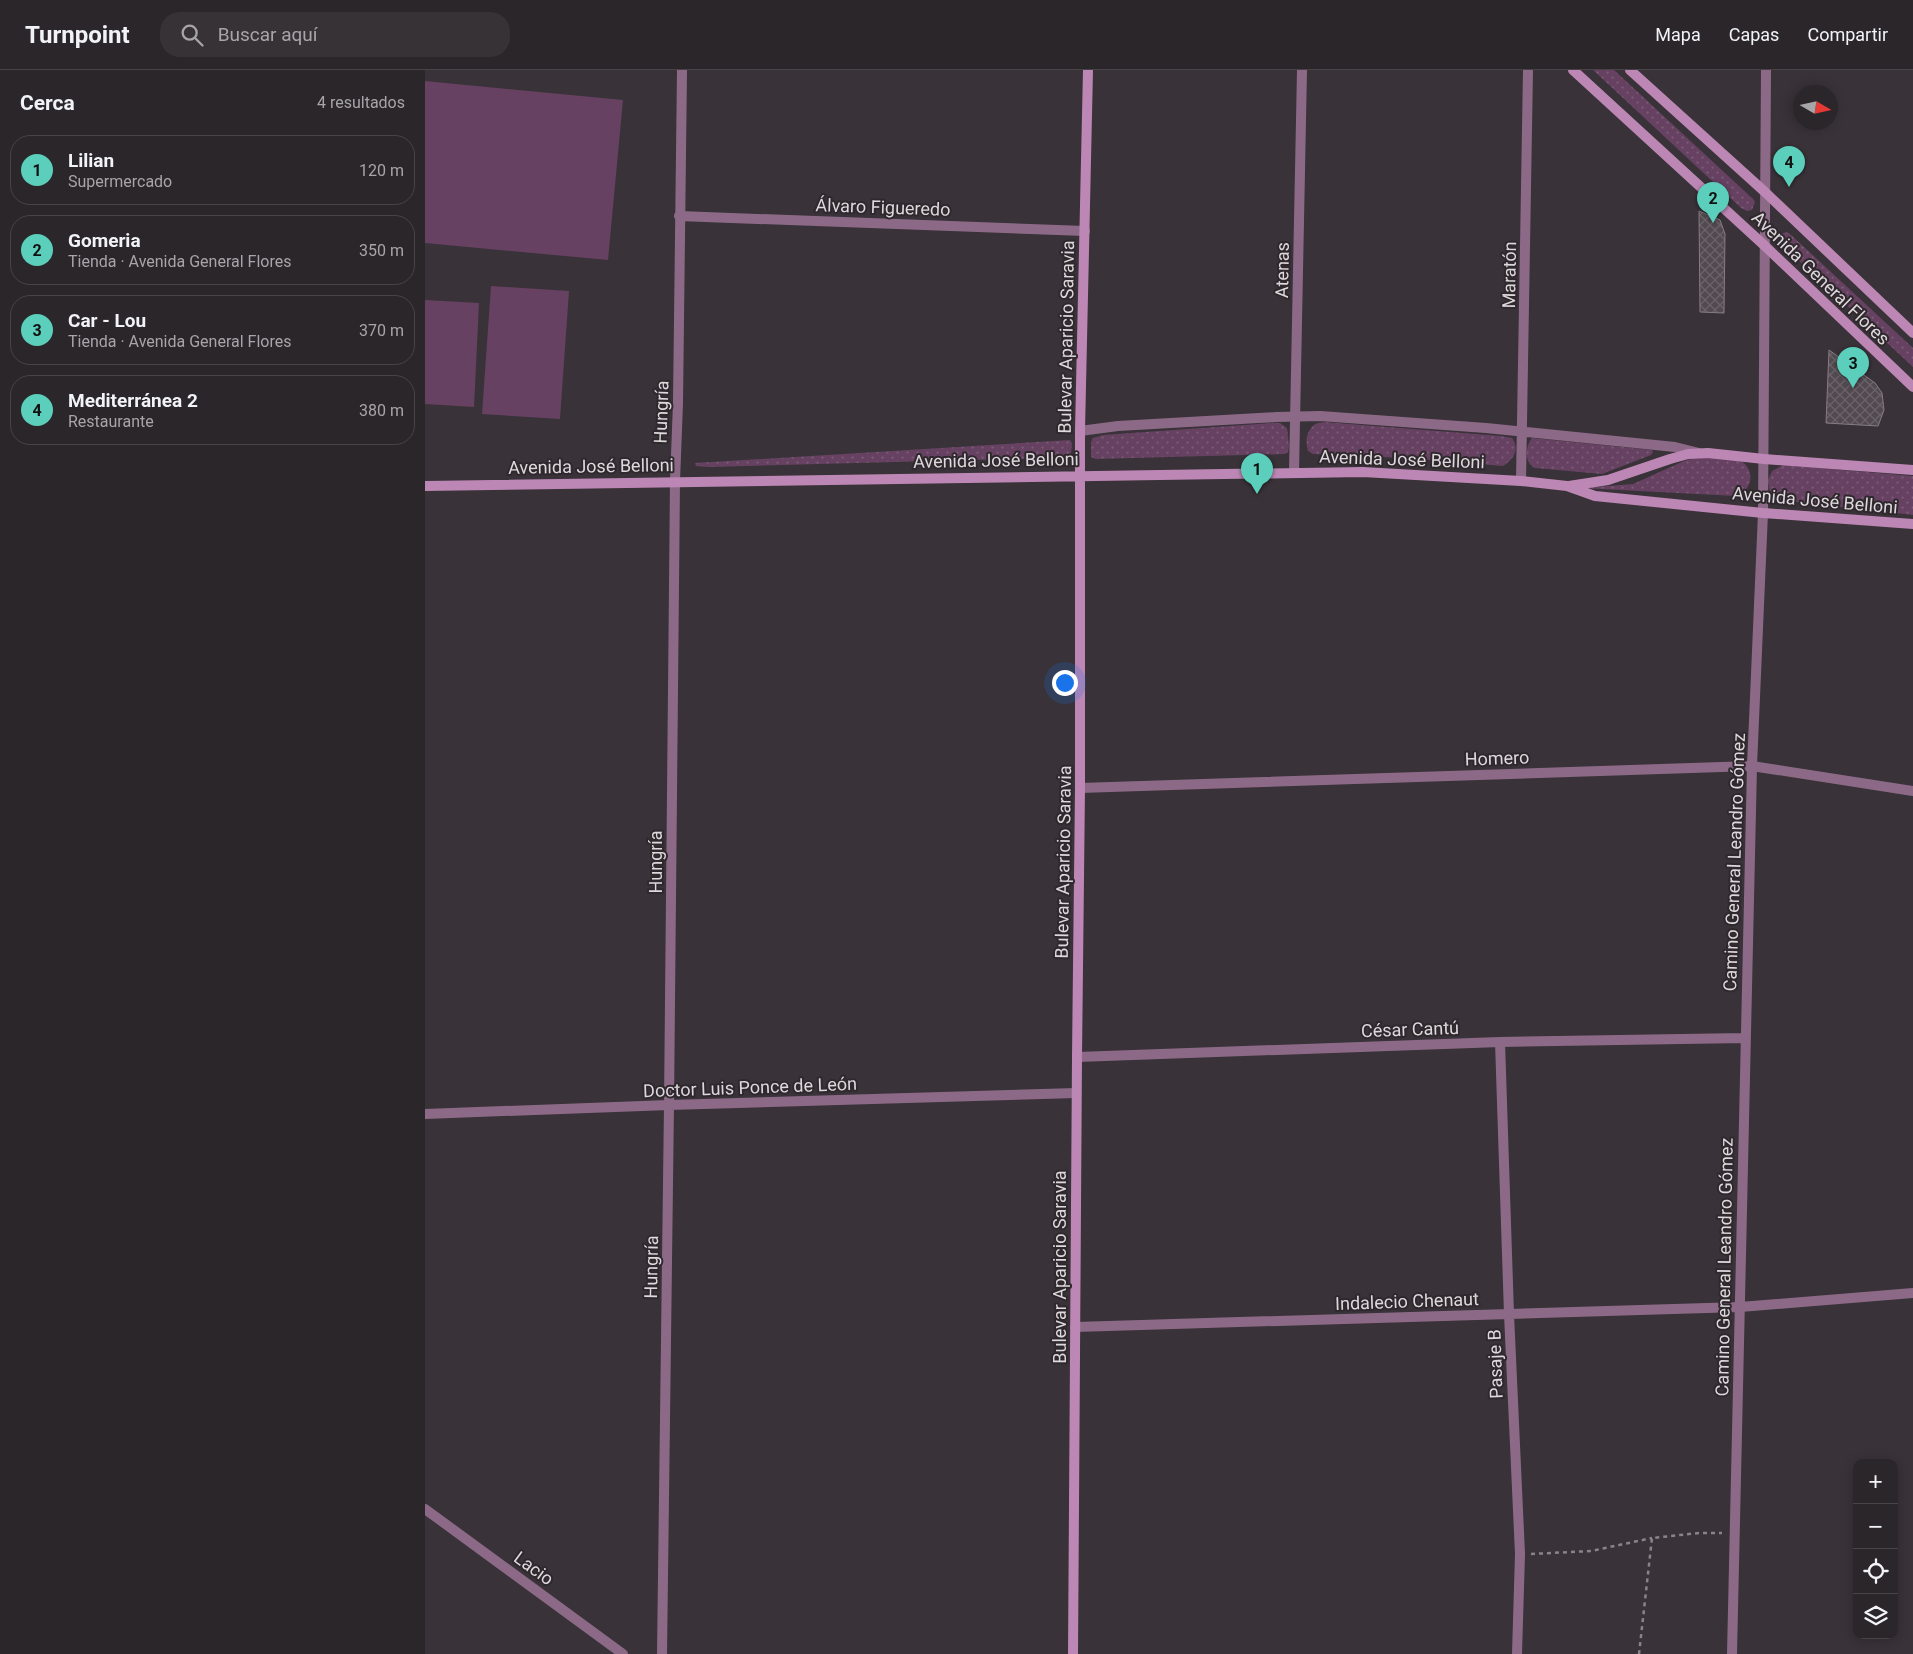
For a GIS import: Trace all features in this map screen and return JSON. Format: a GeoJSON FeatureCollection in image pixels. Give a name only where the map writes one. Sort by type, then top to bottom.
{"type":"FeatureCollection","features":[{"type":"Feature","properties":{"kind":"main road","name":"Bulevar Aparicio Saravia"},"geometry":{"type":"LineString","coordinates":[[1073,1654],[1076,1093],[1080,788],[1080,432],[1089,70]]}},
{"type":"Feature","properties":{"kind":"main road","name":"Avenida General Flores"},"geometry":{"type":"LineString","coordinates":[[1573,70],[1765,246],[1913,387]]}},
{"type":"Feature","properties":{"kind":"main road","name":"Avenida General Flores"},"geometry":{"type":"LineString","coordinates":[[1630,70],[1765,192],[1913,334]]}},
{"type":"Feature","properties":{"kind":"main road","name":"Avenida José Belloni"},"geometry":{"type":"LineString","coordinates":[[1567,486],[1608,480],[1669,459],[1688,454],[1702,453],[1913,470]]}},
{"type":"Feature","properties":{"kind":"main road","name":"Avenida José Belloni"},"geometry":{"type":"LineString","coordinates":[[425,486],[1363,472],[1521,481],[1567,486],[1595,496],[1913,524]]}},
{"type":"Feature","properties":{"kind":"street","name":"Hungría"},"geometry":{"type":"LineString","coordinates":[[662,1654],[675,481],[678,403],[682,70]]}},
{"type":"Feature","properties":{"kind":"street","name":"Atenas"},"geometry":{"type":"LineString","coordinates":[[1294,472],[1302,70]]}},
{"type":"Feature","properties":{"kind":"street","name":"Maratón"},"geometry":{"type":"LineString","coordinates":[[1521,481],[1529,70]]}},
{"type":"Feature","properties":{"kind":"street","name":"Camino General Leandro Gómez"},"geometry":{"type":"LineString","coordinates":[[1732,1654],[1752,766],[1763,512],[1767,70]]}},
{"type":"Feature","properties":{"kind":"street","name":"Álvaro Figueredo"},"geometry":{"type":"LineString","coordinates":[[679,216],[1085,231]]}},
{"type":"Feature","properties":{"kind":"street","name":"Avenida José Belloni"},"geometry":{"type":"LineString","coordinates":[[1080,432],[1118,426],[1295,416],[1340,417],[1486,428],[1675,447],[1702,453]]}},
{"type":"Feature","properties":{"kind":"street","name":"Homero"},"geometry":{"type":"LineString","coordinates":[[1080,788],[1752,766],[1913,791]]}},
{"type":"Feature","properties":{"kind":"street","name":"César Cantú"},"geometry":{"type":"LineString","coordinates":[[1077,1056],[1500,1042],[1745,1038]]}},
{"type":"Feature","properties":{"kind":"street","name":"Pasaje B"},"geometry":{"type":"LineString","coordinates":[[1500,1042],[1509,1314],[1520,1554],[1517,1654]]}},
{"type":"Feature","properties":{"kind":"street","name":"Doctor Luis Ponce de León"},"geometry":{"type":"LineString","coordinates":[[425,1114],[1076,1093]]}},
{"type":"Feature","properties":{"kind":"street","name":"Indalecio Chenaut"},"geometry":{"type":"LineString","coordinates":[[1075,1327],[1740,1308],[1913,1293]]}},
{"type":"Feature","properties":{"kind":"street","name":"Lacio"},"geometry":{"type":"LineString","coordinates":[[425,1509],[623,1654]]}},
{"type":"Feature","properties":{"kind":"path"},"geometry":{"type":"LineString","coordinates":[[1520,1554],[1591,1551],[1652,1538],[1699,1533],[1736,1533]]}},
{"type":"Feature","properties":{"kind":"path"},"geometry":{"type":"LineString","coordinates":[[1639,1654],[1652,1538]]}},
{"type":"Feature","properties":{"kind":"shaded area"},"geometry":{"type":"Polygon","coordinates":[[[1593,70],[1614,70],[1753,199],[1755,202],[1752,210],[1747,211],[1741,208],[1593,70]]]}},
{"type":"Feature","properties":{"kind":"shaded area"},"geometry":{"type":"Polygon","coordinates":[[[425,81],[623,100],[608,260],[425,243],[425,81]]]}},
{"type":"Feature","properties":{"kind":"shaded area"},"geometry":{"type":"Polygon","coordinates":[[[1786,232],[1913,348],[1913,367],[1780,243],[1779,235],[1786,232]]]}},
{"type":"Feature","properties":{"kind":"shaded area"},"geometry":{"type":"Polygon","coordinates":[[[491,286],[569,291],[560,419],[482,414],[491,286]]]}},
{"type":"Feature","properties":{"kind":"shaded area"},"geometry":{"type":"Polygon","coordinates":[[[425,300],[479,303],[474,407],[425,404],[425,300]]]}},
{"type":"Feature","properties":{"kind":"shaded area"},"geometry":{"type":"Polygon","coordinates":[[[1324,422],[1501,436],[1512,438],[1516,450],[1513,457],[1503,466],[1406,458],[1313,454],[1308,451],[1308,433],[1315,424],[1324,422]]]}},
{"type":"Feature","properties":{"kind":"shaded area"},"geometry":{"type":"Polygon","coordinates":[[[1280,423],[1287,428],[1289,446],[1288,452],[1285,454],[1096,459],[1091,457],[1091,442],[1093,438],[1103,435],[1280,423]]]}},
{"type":"Feature","properties":{"kind":"shaded area"},"geometry":{"type":"Polygon","coordinates":[[[1532,438],[1652,450],[1653,452],[1651,455],[1602,474],[1535,468],[1531,466],[1527,458],[1528,445],[1532,438]]]}},
{"type":"Feature","properties":{"kind":"shaded area"},"geometry":{"type":"Polygon","coordinates":[[[1070,440],[1072,443],[1071,454],[1066,457],[1051,458],[709,467],[696,466],[695,463],[1070,440]]]}},
{"type":"Feature","properties":{"kind":"shaded area"},"geometry":{"type":"Polygon","coordinates":[[[1700,456],[1740,460],[1749,469],[1749,485],[1742,493],[1736,496],[1582,488],[1633,484],[1684,461],[1700,456]]]}},
{"type":"Feature","properties":{"kind":"shaded area"},"geometry":{"type":"Polygon","coordinates":[[[1783,465],[1913,476],[1913,515],[1779,500],[1770,493],[1768,480],[1772,471],[1783,465]]]}},
{"type":"Feature","properties":{"kind":"building"},"geometry":{"type":"Polygon","coordinates":[[[1699,211],[1720,220],[1725,234],[1724,313],[1700,312],[1699,211]]]}},
{"type":"Feature","properties":{"kind":"building"},"geometry":{"type":"Polygon","coordinates":[[[1829,350],[1875,383],[1882,393],[1884,410],[1878,426],[1826,423],[1829,350]]]}},
{"type":"Feature","properties":{"kind":"place","name":"Mediterránea 2"},"geometry":{"type":"Point","coordinates":[1789,187]}},
{"type":"Feature","properties":{"kind":"place","name":"Gomeria"},"geometry":{"type":"Point","coordinates":[1713,223]}},
{"type":"Feature","properties":{"kind":"place","name":"Car - Lou"},"geometry":{"type":"Point","coordinates":[1853,388]}},
{"type":"Feature","properties":{"kind":"place","name":"Lilian"},"geometry":{"type":"Point","coordinates":[1257,494]}}]}
